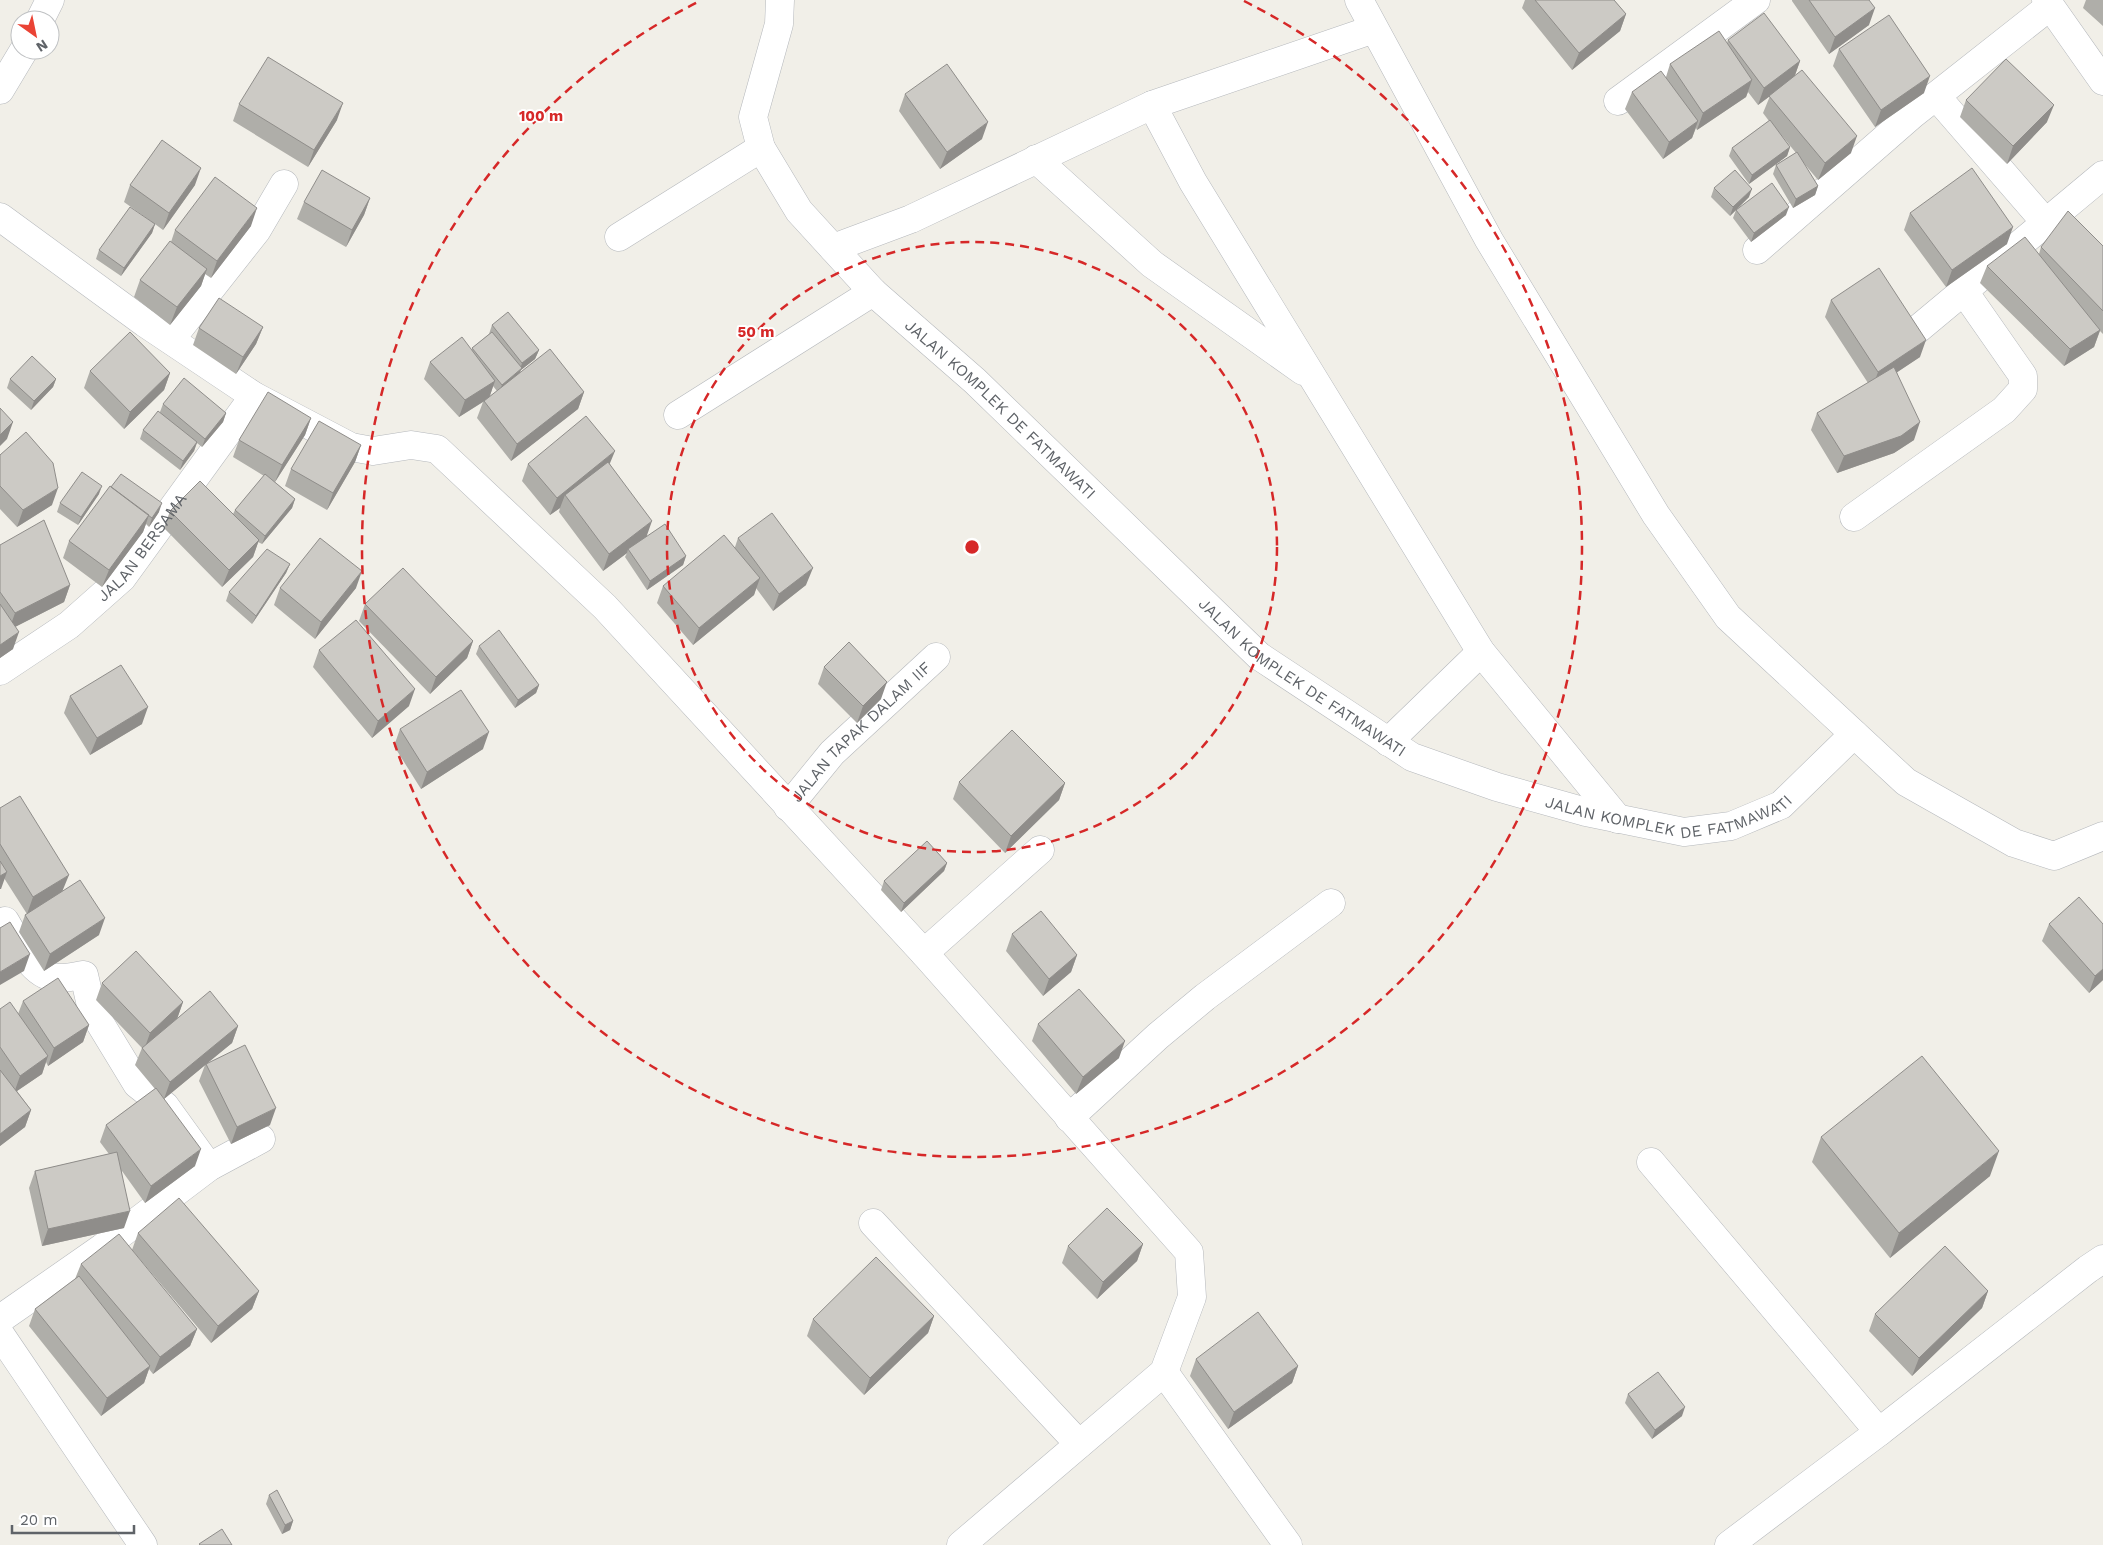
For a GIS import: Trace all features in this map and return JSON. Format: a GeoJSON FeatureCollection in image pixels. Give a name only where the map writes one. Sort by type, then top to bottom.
{"type":"FeatureCollection","features":[{"type":"Feature","properties":{"kind":"street","name":"JALAN KOMPLEK DE FATMAWATI"},"geometry":{"type":"LineString","coordinates":[[780,0],[779,24],[753,116],[761,148],[799,211],[873,292],[975,381],[1259,656],[1412,758],[1497,787],[1586,812],[1684,832],[1731,826],[1781,804],[1854,734]]}},
{"type":"Feature","properties":{"kind":"street"},"geometry":{"type":"LineString","coordinates":[[1359,0],[1489,240],[1656,514],[1728,617],[1906,782],[2014,843],[2054,856],[2103,836]]}},
{"type":"Feature","properties":{"kind":"street"},"geometry":{"type":"LineString","coordinates":[[1618,101],[1756,0]]}},
{"type":"Feature","properties":{"kind":"street"},"geometry":{"type":"LineString","coordinates":[[1757,250],[1936,96],[2048,3],[2103,81]]}},
{"type":"Feature","properties":{"kind":"street"},"geometry":{"type":"LineString","coordinates":[[833,248],[911,219],[1152,105],[1374,29]]}},
{"type":"Feature","properties":{"kind":"street"},"geometry":{"type":"LineString","coordinates":[[0,90],[18,60]]}},
{"type":"Feature","properties":{"kind":"street"},"geometry":{"type":"LineString","coordinates":[[1936,96],[2046,223]]}},
{"type":"Feature","properties":{"kind":"street"},"geometry":{"type":"LineString","coordinates":[[1152,105],[1193,182],[1481,652],[1618,819]]}},
{"type":"Feature","properties":{"kind":"street"},"geometry":{"type":"LineString","coordinates":[[619,237],[761,148]]}},
{"type":"Feature","properties":{"kind":"street"},"geometry":{"type":"LineString","coordinates":[[1036,159],[1152,264],[1312,377]]}},
{"type":"Feature","properties":{"kind":"street"},"geometry":{"type":"LineString","coordinates":[[1912,334],[2103,175]]}},
{"type":"Feature","properties":{"kind":"street"},"geometry":{"type":"LineString","coordinates":[[171,339],[257,230],[284,184]]}},
{"type":"Feature","properties":{"kind":"street"},"geometry":{"type":"LineString","coordinates":[[0,217],[145,322],[254,396],[351,447],[373,451],[411,445],[437,449],[605,607],[924,953],[1189,1252],[1192,1297],[1164,1372],[961,1545]]}},
{"type":"Feature","properties":{"kind":"street"},"geometry":{"type":"LineString","coordinates":[[1854,516],[2004,410],[2023,389],[2022,376],[1963,290]]}},
{"type":"Feature","properties":{"kind":"street"},"geometry":{"type":"LineString","coordinates":[[678,415],[873,292]]}},
{"type":"Feature","properties":{"kind":"street","name":"JALAN BERSAMA"},"geometry":{"type":"LineString","coordinates":[[0,671],[69,625],[122,578],[254,396]]}},
{"type":"Feature","properties":{"kind":"street"},"geometry":{"type":"LineString","coordinates":[[1388,742],[1481,652]]}},
{"type":"Feature","properties":{"kind":"street","name":"JALAN TAPAK DALAM IIF"},"geometry":{"type":"LineString","coordinates":[[788,807],[832,753],[936,657]]}},
{"type":"Feature","properties":{"kind":"street"},"geometry":{"type":"LineString","coordinates":[[924,953],[1040,850]]}},
{"type":"Feature","properties":{"kind":"street"},"geometry":{"type":"LineString","coordinates":[[1069,1118],[1158,1036],[1198,1003],[1331,903]]}},
{"type":"Feature","properties":{"kind":"street"},"geometry":{"type":"LineString","coordinates":[[5,921],[33,966],[43,975],[60,978],[84,975],[92,1010],[137,1084],[165,1106],[209,1167]]}},
{"type":"Feature","properties":{"kind":"street"},"geometry":{"type":"LineString","coordinates":[[0,1319],[102,1248],[209,1167],[261,1139]]}},
{"type":"Feature","properties":{"kind":"street"},"geometry":{"type":"LineString","coordinates":[[1651,1162],[1879,1432]]}},
{"type":"Feature","properties":{"kind":"street"},"geometry":{"type":"LineString","coordinates":[[873,1223],[1079,1444]]}},
{"type":"Feature","properties":{"kind":"street"},"geometry":{"type":"LineString","coordinates":[[1728,1545],[1879,1432],[2103,1259]]}},
{"type":"Feature","properties":{"kind":"street"},"geometry":{"type":"LineString","coordinates":[[0,1334],[143,1545]]}},
{"type":"Feature","properties":{"kind":"street"},"geometry":{"type":"LineString","coordinates":[[1164,1372],[1288,1545]]}},
{"type":"Feature","properties":{"kind":"building"},"geometry":{"type":"Polygon","coordinates":[[[1535,0],[1614,0],[1626,14],[1579,53],[1535,0]]]}},
{"type":"Feature","properties":{"kind":"building"},"geometry":{"type":"Polygon","coordinates":[[[1809,0],[1869,0],[1875,8],[1835,37],[1809,0]]]}},
{"type":"Feature","properties":{"kind":"building"},"geometry":{"type":"Polygon","coordinates":[[[1764,13],[1800,61],[1764,88],[1728,40],[1764,13]]]}},
{"type":"Feature","properties":{"kind":"building"},"geometry":{"type":"Polygon","coordinates":[[[1889,15],[1930,76],[1881,110],[1839,49],[1889,15]]]}},
{"type":"Feature","properties":{"kind":"building"},"geometry":{"type":"Polygon","coordinates":[[[1719,31],[1752,80],[1703,113],[1670,64],[1719,31]]]}},
{"type":"Feature","properties":{"kind":"building"},"geometry":{"type":"Polygon","coordinates":[[[268,57],[343,103],[314,150],[239,104],[268,57]]]}},
{"type":"Feature","properties":{"kind":"building"},"geometry":{"type":"Polygon","coordinates":[[[2006,59],[2054,105],[2013,146],[1966,100],[2006,59]]]}},
{"type":"Feature","properties":{"kind":"building"},"geometry":{"type":"Polygon","coordinates":[[[947,64],[988,122],[947,152],[905,94],[947,64]]]}},
{"type":"Feature","properties":{"kind":"building"},"geometry":{"type":"Polygon","coordinates":[[[1802,70],[1857,136],[1825,163],[1769,96],[1802,70]]]}},
{"type":"Feature","properties":{"kind":"building"},"geometry":{"type":"Polygon","coordinates":[[[1661,71],[1698,121],[1669,142],[1632,92],[1661,71]]]}},
{"type":"Feature","properties":{"kind":"building"},"geometry":{"type":"Polygon","coordinates":[[[1770,120],[1790,147],[1752,175],[1732,148],[1770,120]]]}},
{"type":"Feature","properties":{"kind":"building"},"geometry":{"type":"Polygon","coordinates":[[[162,140],[201,168],[169,213],[130,185],[162,140]]]}},
{"type":"Feature","properties":{"kind":"building"},"geometry":{"type":"Polygon","coordinates":[[[1797,152],[1818,186],[1796,199],[1776,165],[1797,152]]]}},
{"type":"Feature","properties":{"kind":"building"},"geometry":{"type":"Polygon","coordinates":[[[1972,168],[2013,227],[1952,270],[1910,213],[1972,168]]]}},
{"type":"Feature","properties":{"kind":"building"},"geometry":{"type":"Polygon","coordinates":[[[322,170],[370,198],[352,230],[304,202],[322,170]]]}},
{"type":"Feature","properties":{"kind":"building"},"geometry":{"type":"Polygon","coordinates":[[[1735,170],[1752,189],[1733,207],[1714,188],[1735,170]]]}},
{"type":"Feature","properties":{"kind":"building"},"geometry":{"type":"Polygon","coordinates":[[[215,177],[257,208],[217,261],[175,230],[215,177]]]}},
{"type":"Feature","properties":{"kind":"building"},"geometry":{"type":"Polygon","coordinates":[[[1772,183],[1789,207],[1754,233],[1736,210],[1772,183]]]}},
{"type":"Feature","properties":{"kind":"building"},"geometry":{"type":"Polygon","coordinates":[[[130,207],[155,224],[124,268],[99,250],[130,207]]]}},
{"type":"Feature","properties":{"kind":"building"},"geometry":{"type":"Polygon","coordinates":[[[2068,211],[2103,246],[2103,311],[2041,247],[2068,211]]]}},
{"type":"Feature","properties":{"kind":"building"},"geometry":{"type":"Polygon","coordinates":[[[2025,237],[2100,330],[2070,349],[1987,266],[2025,237]]]}},
{"type":"Feature","properties":{"kind":"building"},"geometry":{"type":"Polygon","coordinates":[[[170,241],[207,269],[177,307],[140,280],[170,241]]]}},
{"type":"Feature","properties":{"kind":"building"},"geometry":{"type":"Polygon","coordinates":[[[1879,268],[1926,340],[1878,372],[1831,300],[1879,268]]]}},
{"type":"Feature","properties":{"kind":"building"},"geometry":{"type":"Polygon","coordinates":[[[219,298],[263,327],[243,357],[199,328],[219,298]]]}},
{"type":"Feature","properties":{"kind":"building"},"geometry":{"type":"Polygon","coordinates":[[[508,312],[539,350],[522,363],[492,325],[508,312]]]}},
{"type":"Feature","properties":{"kind":"building"},"geometry":{"type":"Polygon","coordinates":[[[130,332],[170,373],[130,412],[90,371],[130,332]]]}},
{"type":"Feature","properties":{"kind":"building"},"geometry":{"type":"Polygon","coordinates":[[[492,332],[522,368],[502,385],[472,348],[492,332]]]}},
{"type":"Feature","properties":{"kind":"building"},"geometry":{"type":"Polygon","coordinates":[[[462,337],[495,381],[465,400],[430,362],[462,337]]]}},
{"type":"Feature","properties":{"kind":"building"},"geometry":{"type":"Polygon","coordinates":[[[550,349],[584,392],[517,444],[484,401],[550,349]]]}},
{"type":"Feature","properties":{"kind":"building"},"geometry":{"type":"Polygon","coordinates":[[[32,356],[56,379],[34,401],[10,379],[32,356]]]}},
{"type":"Feature","properties":{"kind":"building"},"geometry":{"type":"Polygon","coordinates":[[[1894,367],[1920,422],[1901,436],[1844,456],[1817,413],[1894,367]]]}},
{"type":"Feature","properties":{"kind":"building"},"geometry":{"type":"Polygon","coordinates":[[[184,378],[226,413],[205,439],[163,404],[184,378]]]}},
{"type":"Feature","properties":{"kind":"building"},"geometry":{"type":"Polygon","coordinates":[[[268,392],[311,418],[282,465],[239,440],[268,392]]]}},
{"type":"Feature","properties":{"kind":"building"},"geometry":{"type":"Polygon","coordinates":[[[0,408],[13,422],[0,435],[0,408]]]}},
{"type":"Feature","properties":{"kind":"building"},"geometry":{"type":"Polygon","coordinates":[[[158,411],[197,442],[183,461],[143,430],[158,411]]]}},
{"type":"Feature","properties":{"kind":"building"},"geometry":{"type":"Polygon","coordinates":[[[586,416],[615,451],[557,498],[528,464],[586,416]]]}},
{"type":"Feature","properties":{"kind":"building"},"geometry":{"type":"Polygon","coordinates":[[[319,421],[361,445],[333,493],[291,469],[319,421]]]}},
{"type":"Feature","properties":{"kind":"building"},"geometry":{"type":"Polygon","coordinates":[[[26,432],[53,463],[58,488],[23,510],[0,486],[0,455],[26,432]]]}},
{"type":"Feature","properties":{"kind":"building"},"geometry":{"type":"Polygon","coordinates":[[[608,462],[652,521],[609,554],[565,495],[608,462]]]}},
{"type":"Feature","properties":{"kind":"building"},"geometry":{"type":"Polygon","coordinates":[[[82,472],[102,486],[81,517],[60,503],[82,472]]]}},
{"type":"Feature","properties":{"kind":"building"},"geometry":{"type":"Polygon","coordinates":[[[121,474],[162,503],[152,518],[111,487],[121,474]]]}},
{"type":"Feature","properties":{"kind":"building"},"geometry":{"type":"Polygon","coordinates":[[[265,474],[295,499],[265,536],[235,510],[265,474]]]}},
{"type":"Feature","properties":{"kind":"building"},"geometry":{"type":"Polygon","coordinates":[[[200,481],[259,540],[229,570],[170,511],[200,481]]]}},
{"type":"Feature","properties":{"kind":"building"},"geometry":{"type":"Polygon","coordinates":[[[110,486],[149,515],[109,570],[69,541],[110,486]]]}},
{"type":"Feature","properties":{"kind":"building"},"geometry":{"type":"Polygon","coordinates":[[[772,513],[813,568],[779,594],[738,538],[772,513]]]}},
{"type":"Feature","properties":{"kind":"building"},"geometry":{"type":"Polygon","coordinates":[[[44,520],[70,585],[15,613],[0,592],[0,545],[44,520]]]}},
{"type":"Feature","properties":{"kind":"building"},"geometry":{"type":"Polygon","coordinates":[[[665,524],[686,556],[650,581],[628,549],[665,524]]]}},
{"type":"Feature","properties":{"kind":"building"},"geometry":{"type":"Polygon","coordinates":[[[724,535],[760,578],[699,628],[663,586],[724,535]]]}},
{"type":"Feature","properties":{"kind":"building"},"geometry":{"type":"Polygon","coordinates":[[[320,538],[362,571],[321,622],[280,588],[320,538]]]}},
{"type":"Feature","properties":{"kind":"building"},"geometry":{"type":"Polygon","coordinates":[[[267,549],[290,564],[256,616],[229,592],[267,549]]]}},
{"type":"Feature","properties":{"kind":"building"},"geometry":{"type":"Polygon","coordinates":[[[403,568],[473,641],[436,677],[365,604],[403,568]]]}},
{"type":"Feature","properties":{"kind":"building"},"geometry":{"type":"Polygon","coordinates":[[[0,604],[19,632],[0,645],[0,604]]]}},
{"type":"Feature","properties":{"kind":"building"},"geometry":{"type":"Polygon","coordinates":[[[356,620],[415,689],[378,721],[319,650],[356,620]]]}},
{"type":"Feature","properties":{"kind":"building"},"geometry":{"type":"Polygon","coordinates":[[[499,630],[539,685],[518,700],[479,646],[499,630]]]}},
{"type":"Feature","properties":{"kind":"building"},"geometry":{"type":"Polygon","coordinates":[[[849,642],[887,682],[863,706],[824,667],[849,642]]]}},
{"type":"Feature","properties":{"kind":"building"},"geometry":{"type":"Polygon","coordinates":[[[121,665],[148,707],[97,738],[70,696],[121,665]]]}},
{"type":"Feature","properties":{"kind":"building"},"geometry":{"type":"Polygon","coordinates":[[[461,690],[489,732],[427,772],[400,729],[461,690]]]}},
{"type":"Feature","properties":{"kind":"building"},"geometry":{"type":"Polygon","coordinates":[[[1012,730],[1065,783],[1011,836],[959,782],[1012,730]]]}},
{"type":"Feature","properties":{"kind":"building"},"geometry":{"type":"Polygon","coordinates":[[[20,796],[69,875],[33,897],[0,844],[0,808],[20,796]]]}},
{"type":"Feature","properties":{"kind":"building"},"geometry":{"type":"Polygon","coordinates":[[[927,841],[947,863],[904,903],[884,881],[927,841]]]}},
{"type":"Feature","properties":{"kind":"building"},"geometry":{"type":"Polygon","coordinates":[[[0,861],[7,872],[0,876],[0,861]]]}},
{"type":"Feature","properties":{"kind":"building"},"geometry":{"type":"Polygon","coordinates":[[[80,880],[105,918],[50,954],[25,915],[80,880]]]}},
{"type":"Feature","properties":{"kind":"building"},"geometry":{"type":"Polygon","coordinates":[[[2079,897],[2103,924],[2103,969],[2095,976],[2049,924],[2079,897]]]}},
{"type":"Feature","properties":{"kind":"building"},"geometry":{"type":"Polygon","coordinates":[[[1041,911],[1077,955],[1049,979],[1012,934],[1041,911]]]}},
{"type":"Feature","properties":{"kind":"building"},"geometry":{"type":"Polygon","coordinates":[[[10,922],[30,954],[0,972],[0,928],[10,922]]]}},
{"type":"Feature","properties":{"kind":"building"},"geometry":{"type":"Polygon","coordinates":[[[136,951],[183,1002],[150,1033],[102,983],[136,951]]]}},
{"type":"Feature","properties":{"kind":"building"},"geometry":{"type":"Polygon","coordinates":[[[58,978],[89,1025],[54,1048],[23,1001],[58,978]]]}},
{"type":"Feature","properties":{"kind":"building"},"geometry":{"type":"Polygon","coordinates":[[[1079,989],[1125,1041],[1083,1077],[1038,1024],[1079,989]]]}},
{"type":"Feature","properties":{"kind":"building"},"geometry":{"type":"Polygon","coordinates":[[[210,991],[238,1026],[170,1082],[142,1048],[210,991]]]}},
{"type":"Feature","properties":{"kind":"building"},"geometry":{"type":"Polygon","coordinates":[[[10,1002],[48,1056],[20,1076],[0,1047],[0,1009],[10,1002]]]}},
{"type":"Feature","properties":{"kind":"building"},"geometry":{"type":"Polygon","coordinates":[[[245,1045],[276,1108],[237,1127],[206,1064],[245,1045]]]}},
{"type":"Feature","properties":{"kind":"building"},"geometry":{"type":"Polygon","coordinates":[[[1922,1056],[1999,1151],[1899,1233],[1821,1137],[1922,1056]]]}},
{"type":"Feature","properties":{"kind":"building"},"geometry":{"type":"Polygon","coordinates":[[[0,1070],[31,1110],[0,1134],[0,1070]]]}},
{"type":"Feature","properties":{"kind":"building"},"geometry":{"type":"Polygon","coordinates":[[[156,1088],[201,1149],[151,1186],[106,1125],[156,1088]]]}},
{"type":"Feature","properties":{"kind":"building"},"geometry":{"type":"Polygon","coordinates":[[[117,1152],[130,1211],[48,1229],[35,1171],[117,1152]]]}},
{"type":"Feature","properties":{"kind":"building"},"geometry":{"type":"Polygon","coordinates":[[[179,1198],[259,1291],[218,1326],[138,1233],[179,1198]]]}},
{"type":"Feature","properties":{"kind":"building"},"geometry":{"type":"Polygon","coordinates":[[[1107,1208],[1143,1244],[1103,1282],[1068,1246],[1107,1208]]]}},
{"type":"Feature","properties":{"kind":"building"},"geometry":{"type":"Polygon","coordinates":[[[119,1234],[197,1329],[160,1357],[81,1264],[119,1234]]]}},
{"type":"Feature","properties":{"kind":"building"},"geometry":{"type":"Polygon","coordinates":[[[1945,1246],[1988,1291],[1919,1358],[1875,1314],[1945,1246]]]}},
{"type":"Feature","properties":{"kind":"building"},"geometry":{"type":"Polygon","coordinates":[[[876,1257],[934,1316],[870,1378],[813,1319],[876,1257]]]}},
{"type":"Feature","properties":{"kind":"building"},"geometry":{"type":"Polygon","coordinates":[[[79,1276],[150,1366],[107,1398],[35,1309],[79,1276]]]}},
{"type":"Feature","properties":{"kind":"building"},"geometry":{"type":"Polygon","coordinates":[[[1258,1312],[1298,1366],[1234,1412],[1196,1359],[1258,1312]]]}},
{"type":"Feature","properties":{"kind":"building"},"geometry":{"type":"Polygon","coordinates":[[[1658,1372],[1685,1407],[1655,1430],[1628,1394],[1658,1372]]]}},
{"type":"Feature","properties":{"kind":"building"},"geometry":{"type":"Polygon","coordinates":[[[277,1490],[293,1521],[285,1525],[269,1495],[277,1490]]]}},
{"type":"Feature","properties":{"kind":"building"},"geometry":{"type":"Polygon","coordinates":[[[222,1529],[232,1545],[199,1544],[222,1529]]]}}]}
